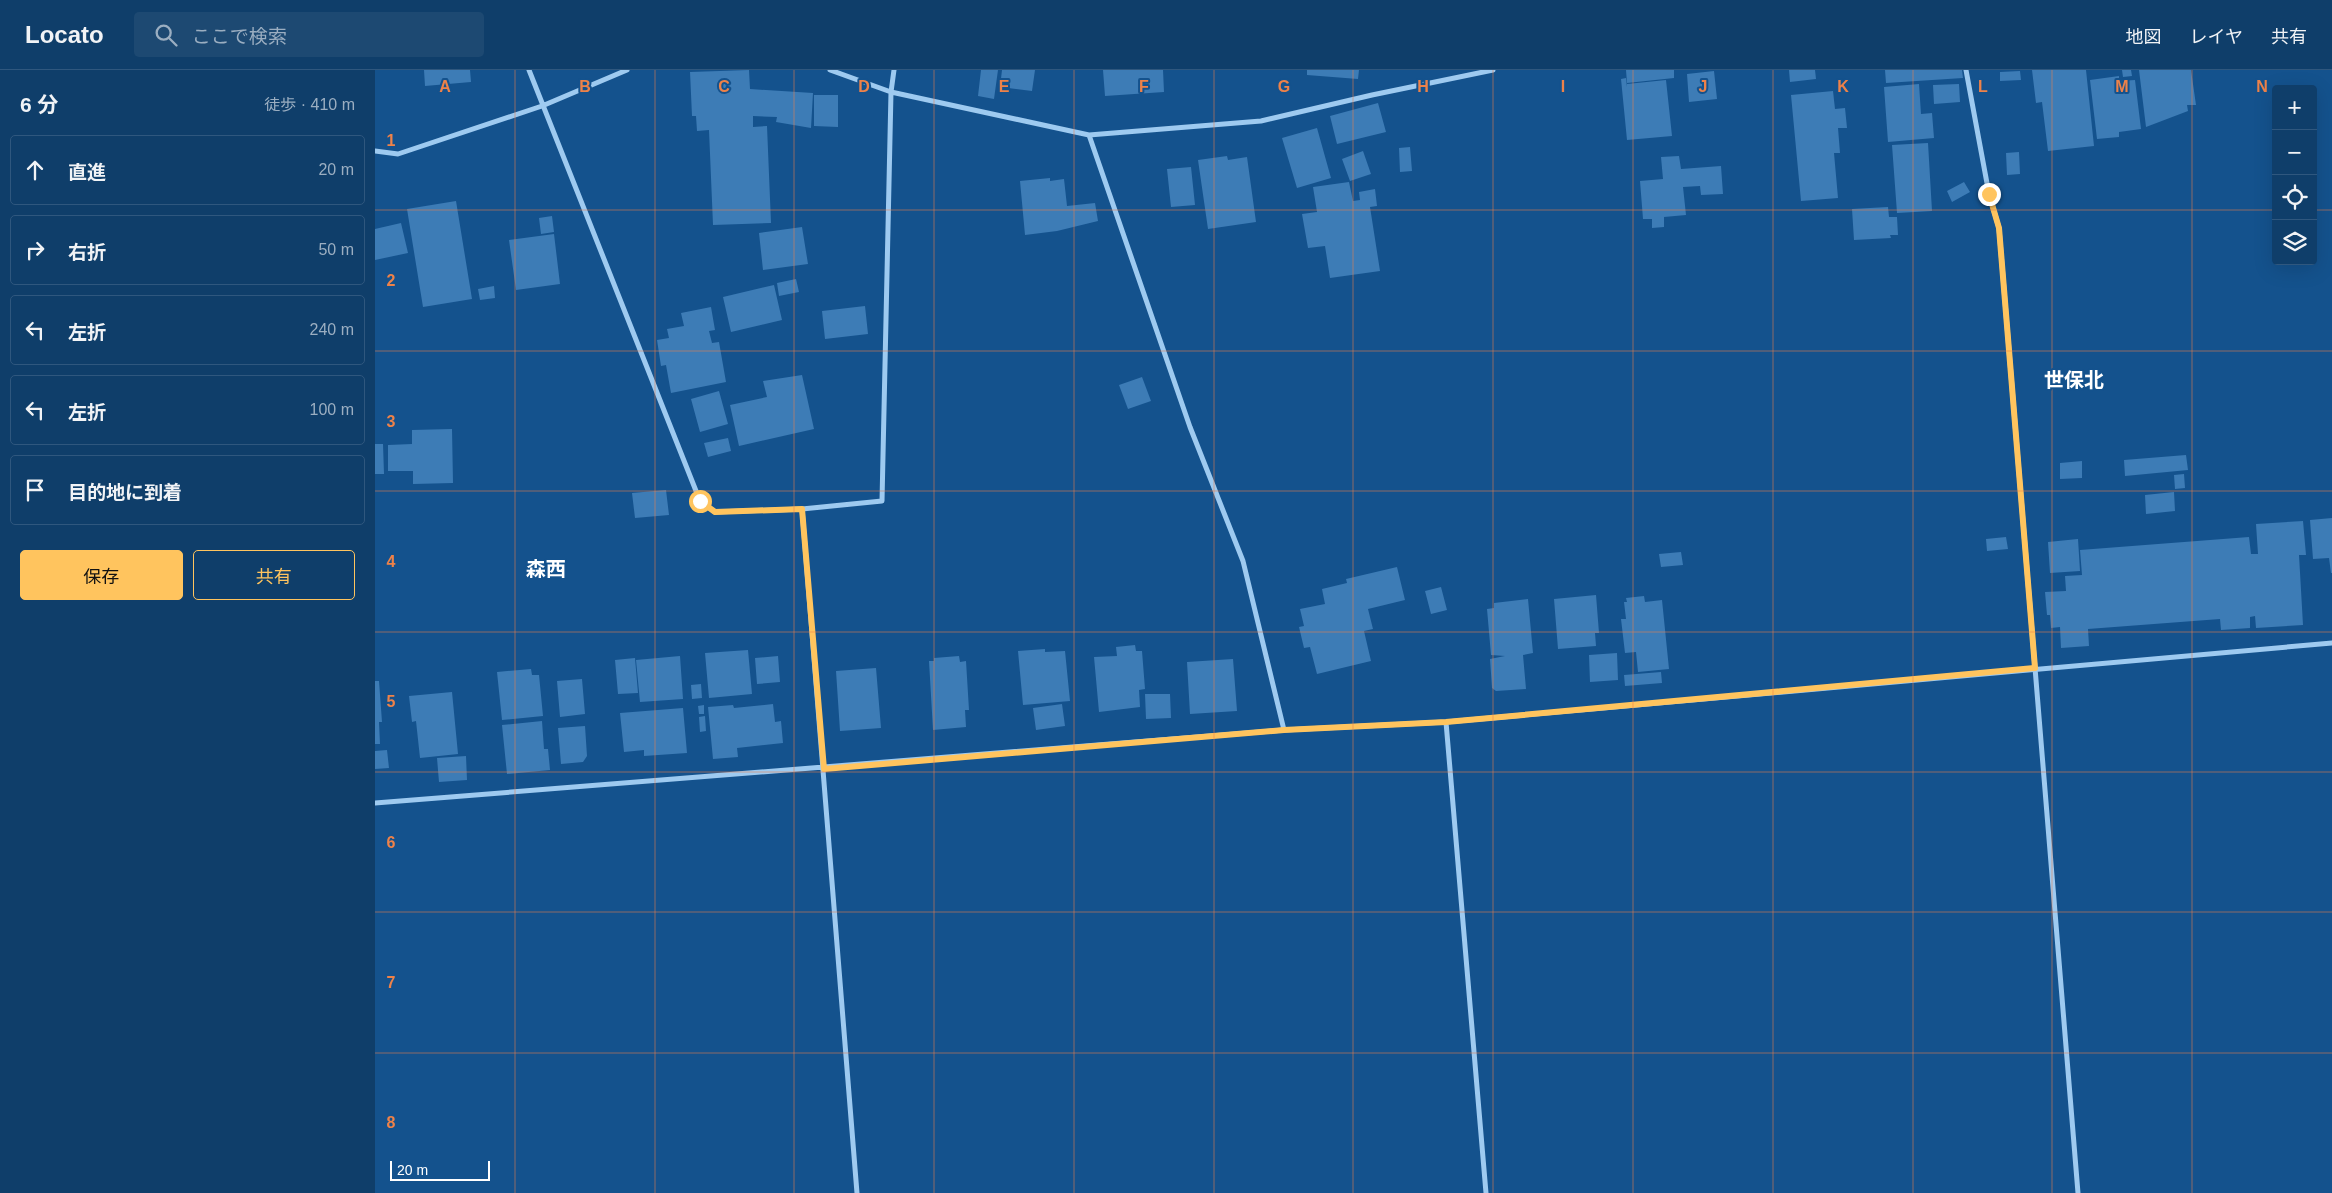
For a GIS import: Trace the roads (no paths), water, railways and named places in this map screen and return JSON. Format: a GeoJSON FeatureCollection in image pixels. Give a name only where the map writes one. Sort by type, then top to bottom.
{"type":"FeatureCollection","features":[{"type":"Feature","properties":{"kind":"street"},"geometry":{"type":"LineString","coordinates":[[529,70],[700,501],[715,512],[802,509],[882,501],[891,92],[894,70]]}},
{"type":"Feature","properties":{"kind":"street"},"geometry":{"type":"LineString","coordinates":[[375,151],[397,154],[542,106],[627,70]]}},
{"type":"Feature","properties":{"kind":"street"},"geometry":{"type":"LineString","coordinates":[[830,70],[891,92],[1089,135],[1261,121],[1493,70]]}},
{"type":"Feature","properties":{"kind":"street"},"geometry":{"type":"LineString","coordinates":[[1966,70],[1989,194],[1999,228],[2078,1193]]}},
{"type":"Feature","properties":{"kind":"street"},"geometry":{"type":"LineString","coordinates":[[1089,135],[1190,427],[1243,561],[1284,730]]}},
{"type":"Feature","properties":{"kind":"street"},"geometry":{"type":"LineString","coordinates":[[802,509],[857,1193]]}},
{"type":"Feature","properties":{"kind":"street"},"geometry":{"type":"LineString","coordinates":[[375,803],[824,769],[1284,730],[1446,722],[2332,643]]}},
{"type":"Feature","properties":{"kind":"street"},"geometry":{"type":"LineString","coordinates":[[1446,722],[1486,1193]]}},
{"type":"Feature","properties":{"kind":"district","name":"世保北"},"geometry":{"type":"Point","coordinates":[2074,380]}},
{"type":"Feature","properties":{"kind":"district","name":"森西"},"geometry":{"type":"Point","coordinates":[546,569]}}]}
